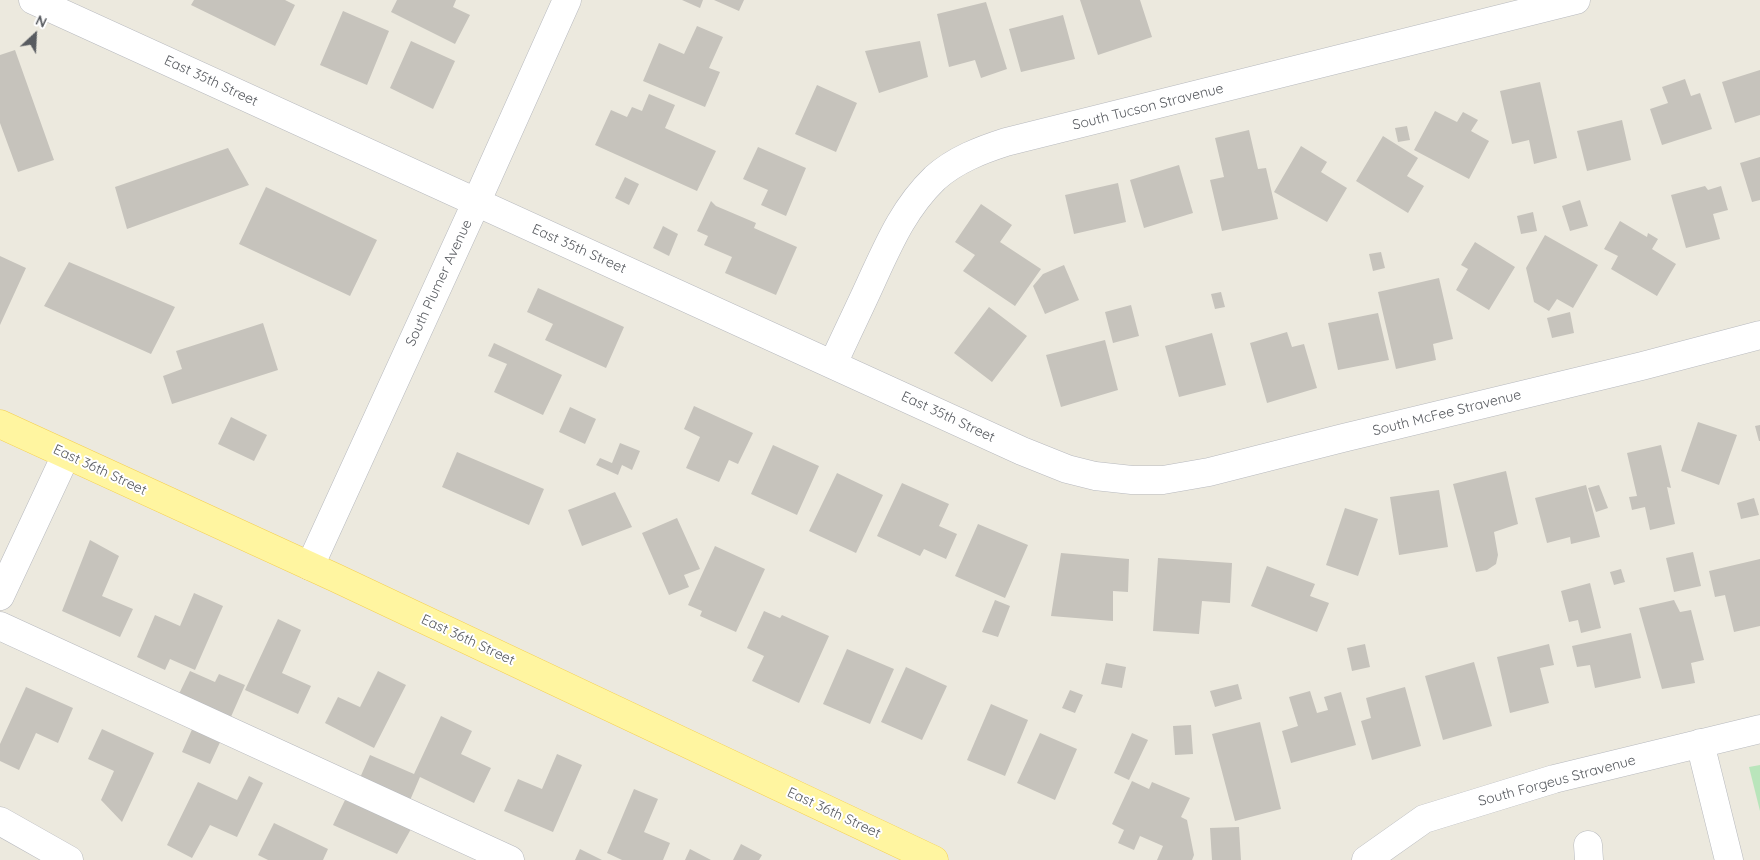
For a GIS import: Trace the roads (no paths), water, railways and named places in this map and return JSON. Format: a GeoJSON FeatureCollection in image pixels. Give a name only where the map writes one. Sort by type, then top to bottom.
{"type":"FeatureCollection","features":[{"type":"Feature","properties":{"kind":"main road","name":"East 36th Street"},"geometry":{"type":"LineString","coordinates":[[0,424],[310,566],[934,860]]}},
{"type":"Feature","properties":{"kind":"street","name":"East 35th Street"},"geometry":{"type":"LineString","coordinates":[[33,0],[1022,451],[1066,469],[1095,476],[1132,480]]}},
{"type":"Feature","properties":{"kind":"street","name":"South Plumer Avenue"},"geometry":{"type":"LineString","coordinates":[[310,566],[476,203],[566,0]]}},
{"type":"Feature","properties":{"kind":"street","name":"South Tucson Stravenue"},"geometry":{"type":"LineString","coordinates":[[833,364],[898,224],[916,199],[936,177],[962,159],[1006,142],[1576,0]]}},
{"type":"Feature","properties":{"kind":"street","name":"South McFee Stravenue"},"geometry":{"type":"LineString","coordinates":[[1132,480],[1163,480],[1209,472],[1362,433],[1642,366],[1760,335]]}},
{"type":"Feature","properties":{"kind":"street"},"geometry":{"type":"LineString","coordinates":[[0,596],[66,455]]}},
{"type":"Feature","properties":{"kind":"street"},"geometry":{"type":"LineString","coordinates":[[0,626],[510,860]]}},
{"type":"Feature","properties":{"kind":"street","name":"South Forgeus Stravenue"},"geometry":{"type":"LineString","coordinates":[[1366,860],[1424,819],[1554,779],[1760,729]]}},
{"type":"Feature","properties":{"kind":"street"},"geometry":{"type":"LineString","coordinates":[[1700,743],[1729,860]]}},
{"type":"Feature","properties":{"kind":"street"},"geometry":{"type":"LineString","coordinates":[[0,821],[69,860]]}}]}
